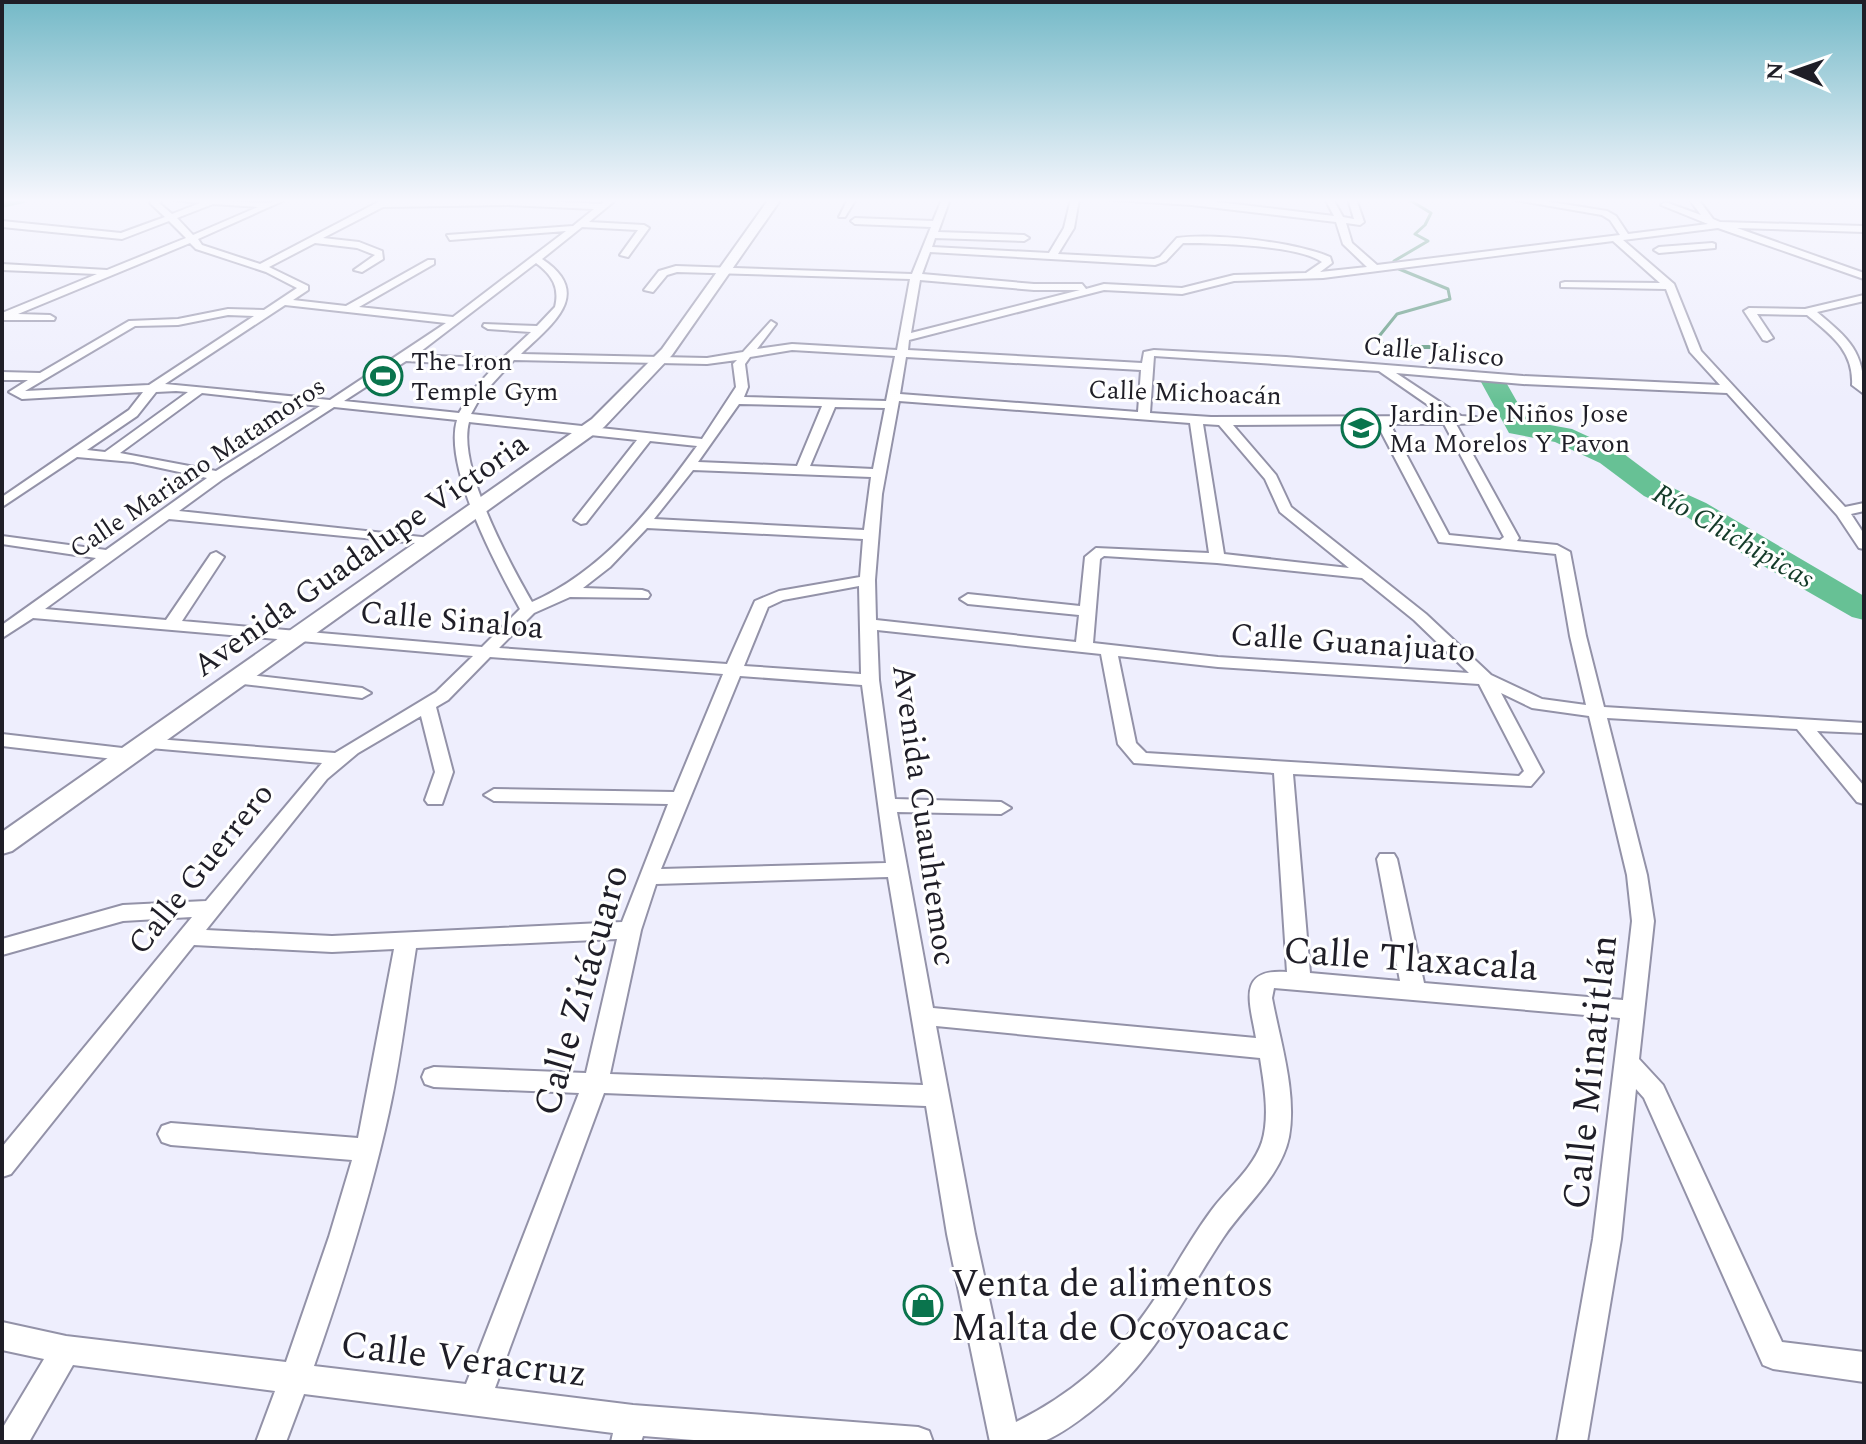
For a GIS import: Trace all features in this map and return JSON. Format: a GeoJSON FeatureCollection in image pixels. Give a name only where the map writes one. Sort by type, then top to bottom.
{"type":"FeatureCollection","features":[{"type":"Feature","properties":{"kind":"main road","name":"Avenida Guadalupe Victoria"},"geometry":{"type":"LineString","coordinates":[[2,845],[590,430],[659,361],[728,266]]}},
{"type":"Feature","properties":{"kind":"street"},"geometry":{"type":"LineString","coordinates":[[2,317],[125,266]]}},
{"type":"Feature","properties":{"kind":"street"},"geometry":{"type":"LineString","coordinates":[[359,270],[365,266]]}},
{"type":"Feature","properties":{"kind":"street"},"geometry":{"type":"LineString","coordinates":[[348,309],[423,266]]}},
{"type":"Feature","properties":{"kind":"street","name":"Calle Mariano Matamoros"},"geometry":{"type":"LineString","coordinates":[[2,633],[218,476],[406,358],[523,266]]}},
{"type":"Feature","properties":{"kind":"street"},"geometry":{"type":"LineString","coordinates":[[544,266],[556,275],[563,299],[560,308],[479,392],[463,417],[466,466],[479,508],[501,563],[528,610],[568,592],[605,564],[643,523],[707,443],[736,400],[742,387],[738,370],[744,354],[771,324]]}},
{"type":"Feature","properties":{"kind":"street","name":"Avenida Cuauhtemoc"},"geometry":{"type":"LineString","coordinates":[[919,266],[870,535],[867,580],[870,680],[886,805],[961,1234],[1006,1442]]}},
{"type":"Feature","properties":{"kind":"street"},"geometry":{"type":"LineString","coordinates":[[1308,276],[1322,266]]}},
{"type":"Feature","properties":{"kind":"street"},"geometry":{"type":"LineString","coordinates":[[649,290],[661,275],[671,270],[916,276],[1034,287],[1182,291],[1234,278],[1308,276],[1387,266]]}},
{"type":"Feature","properties":{"kind":"street"},"geometry":{"type":"LineString","coordinates":[[1650,266],[1670,286],[1696,352],[1799,462],[1842,512],[1864,545]]}},
{"type":"Feature","properties":{"kind":"street"},"geometry":{"type":"LineString","coordinates":[[1837,266],[1864,276]]}},
{"type":"Feature","properties":{"kind":"street"},"geometry":{"type":"LineString","coordinates":[[2,267],[111,272]]}},
{"type":"Feature","properties":{"kind":"street"},"geometry":{"type":"LineString","coordinates":[[2,503],[133,413],[154,386],[303,290],[303,286],[261,267]]}},
{"type":"Feature","properties":{"kind":"street"},"geometry":{"type":"LineString","coordinates":[[1565,285],[1670,286]]}},
{"type":"Feature","properties":{"kind":"street"},"geometry":{"type":"LineString","coordinates":[[905,345],[1104,287]]}},
{"type":"Feature","properties":{"kind":"street"},"geometry":{"type":"LineString","coordinates":[[1767,338],[1748,312],[1809,311],[1864,298]]}},
{"type":"Feature","properties":{"kind":"street"},"geometry":{"type":"LineString","coordinates":[[285,302],[456,321]]}},
{"type":"Feature","properties":{"kind":"street"},"geometry":{"type":"LineString","coordinates":[[1809,311],[1855,355],[1860,371],[1858,385],[1864,390]]}},
{"type":"Feature","properties":{"kind":"street"},"geometry":{"type":"LineString","coordinates":[[268,313],[228,312],[178,322],[127,325],[15,392],[22,395],[154,386],[200,389],[707,443]]}},
{"type":"Feature","properties":{"kind":"street"},"geometry":{"type":"LineString","coordinates":[[2,317],[50,318]]}},
{"type":"Feature","properties":{"kind":"street"},"geometry":{"type":"LineString","coordinates":[[488,326],[541,329]]}},
{"type":"Feature","properties":{"kind":"street","name":"Calle Jalisco"},"geometry":{"type":"LineString","coordinates":[[406,358],[707,361],[792,347],[905,345],[1145,367],[1148,354],[1160,353],[1523,380],[1729,389]]}},
{"type":"Feature","properties":{"kind":"street"},"geometry":{"type":"LineString","coordinates":[[1144,415],[1145,367]]}},
{"type":"Feature","properties":{"kind":"street"},"geometry":{"type":"LineString","coordinates":[[1381,368],[1453,420],[1512,538],[1506,542],[1444,539],[1381,419]]}},
{"type":"Feature","properties":{"kind":"street"},"geometry":{"type":"LineString","coordinates":[[2,376],[43,376]]}},
{"type":"Feature","properties":{"kind":"street"},"geometry":{"type":"LineString","coordinates":[[109,455],[200,389]]}},
{"type":"Feature","properties":{"kind":"street","name":"Calle Michoacán"},"geometry":{"type":"LineString","coordinates":[[736,400],[830,403],[895,401],[1223,421],[1472,420]]}},
{"type":"Feature","properties":{"kind":"street"},"geometry":{"type":"LineString","coordinates":[[768,416],[776,401]]}},
{"type":"Feature","properties":{"kind":"street"},"geometry":{"type":"LineString","coordinates":[[802,470],[830,403]]}},
{"type":"Feature","properties":{"kind":"street"},"geometry":{"type":"LineString","coordinates":[[1196,419],[1217,558]]}},
{"type":"Feature","properties":{"kind":"street"},"geometry":{"type":"LineString","coordinates":[[1108,649],[1127,744],[1132,753],[1141,759],[1524,782],[1534,772],[1485,679],[1420,617],[1285,509],[1271,478],[1223,421]]}},
{"type":"Feature","properties":{"kind":"street"},"geometry":{"type":"LineString","coordinates":[[581,520],[647,436]]}},
{"type":"Feature","properties":{"kind":"street"},"geometry":{"type":"LineString","coordinates":[[73,453],[109,455],[218,476]]}},
{"type":"Feature","properties":{"kind":"street"},"geometry":{"type":"LineString","coordinates":[[689,466],[880,473]]}},
{"type":"Feature","properties":{"kind":"street"},"geometry":{"type":"LineString","coordinates":[[1842,512],[1864,507]]}},
{"type":"Feature","properties":{"kind":"street"},"geometry":{"type":"LineString","coordinates":[[165,514],[431,542]]}},
{"type":"Feature","properties":{"kind":"street"},"geometry":{"type":"LineString","coordinates":[[643,523],[870,535]]}},
{"type":"Feature","properties":{"kind":"street"},"geometry":{"type":"LineString","coordinates":[[2,540],[109,555]]}},
{"type":"Feature","properties":{"kind":"street","name":"Calle Minatitlán"},"geometry":{"type":"LineString","coordinates":[[1506,542],[1563,552],[1578,636],[1637,875],[1643,921],[1607,1239],[1572,1442]]}},
{"type":"Feature","properties":{"kind":"street"},"geometry":{"type":"LineString","coordinates":[[1084,646],[1093,557],[1097,553],[1217,558],[1364,574]]}},
{"type":"Feature","properties":{"kind":"street"},"geometry":{"type":"LineString","coordinates":[[171,625],[216,557]]}},
{"type":"Feature","properties":{"kind":"street","name":"Calle Zitácuaro"},"geometry":{"type":"LineString","coordinates":[[476,1398],[596,1081],[630,930],[648,877],[761,604],[779,596],[867,580]]}},
{"type":"Feature","properties":{"kind":"street"},"geometry":{"type":"LineString","coordinates":[[568,592],[642,595]]}},
{"type":"Feature","properties":{"kind":"street"},"geometry":{"type":"LineString","coordinates":[[968,599],[1087,611]]}},
{"type":"Feature","properties":{"kind":"street","name":"Calle Guerrero"},"geometry":{"type":"LineString","coordinates":[[2,1166],[308,788],[337,759],[427,706],[460,679],[528,610]]}},
{"type":"Feature","properties":{"kind":"street","name":"Calle Sinaloa"},"geometry":{"type":"LineString","coordinates":[[31,613],[486,652],[870,680]]}},
{"type":"Feature","properties":{"kind":"street","name":"Calle Guanajuato"},"geometry":{"type":"LineString","coordinates":[[868,624],[1244,665],[1485,679],[1538,704],[1598,712],[1864,728]]}},
{"type":"Feature","properties":{"kind":"street"},"geometry":{"type":"LineString","coordinates":[[240,679],[362,693]]}},
{"type":"Feature","properties":{"kind":"street"},"geometry":{"type":"LineString","coordinates":[[427,706],[444,772],[435,800]]}},
{"type":"Feature","properties":{"kind":"street"},"geometry":{"type":"LineString","coordinates":[[1802,724],[1864,798]]}},
{"type":"Feature","properties":{"kind":"street"},"geometry":{"type":"LineString","coordinates":[[2,740],[337,759]]}},
{"type":"Feature","properties":{"kind":"street"},"geometry":{"type":"LineString","coordinates":[[1283,769],[1299,981]]}},
{"type":"Feature","properties":{"kind":"street"},"geometry":{"type":"LineString","coordinates":[[494,795],[679,798]]}},
{"type":"Feature","properties":{"kind":"street"},"geometry":{"type":"LineString","coordinates":[[886,805],[1001,808]]}},
{"type":"Feature","properties":{"kind":"street"},"geometry":{"type":"LineString","coordinates":[[1387,859],[1414,992]]}},
{"type":"Feature","properties":{"kind":"street"},"geometry":{"type":"LineString","coordinates":[[648,877],[897,870]]}},
{"type":"Feature","properties":{"kind":"street"},"geometry":{"type":"LineString","coordinates":[[2,947],[123,913],[212,908]]}},
{"type":"Feature","properties":{"kind":"street"},"geometry":{"type":"LineString","coordinates":[[188,937],[279,943],[406,942],[630,930]]}},
{"type":"Feature","properties":{"kind":"street"},"geometry":{"type":"LineString","coordinates":[[271,1442],[325,1296],[367,1150],[406,942]]}},
{"type":"Feature","properties":{"kind":"street","name":"Calle Tlaxacala"},"geometry":{"type":"LineString","coordinates":[[1269,1049],[1260,989],[1269,979],[1631,1010]]}},
{"type":"Feature","properties":{"kind":"street"},"geometry":{"type":"LineString","coordinates":[[923,1016],[1269,1049],[1278,1118],[1271,1154],[1221,1219],[1156,1323],[1122,1366],[1059,1415],[1031,1433],[1006,1442]]}},
{"type":"Feature","properties":{"kind":"street"},"geometry":{"type":"LineString","coordinates":[[1625,1060],[1654,1092],[1773,1355],[1864,1367]]}},
{"type":"Feature","properties":{"kind":"street"},"geometry":{"type":"LineString","coordinates":[[434,1077],[938,1096]]}},
{"type":"Feature","properties":{"kind":"street"},"geometry":{"type":"LineString","coordinates":[[171,1134],[367,1150]]}},
{"type":"Feature","properties":{"kind":"street","name":"Calle Veracruz"},"geometry":{"type":"LineString","coordinates":[[2,1336],[66,1350],[476,1398],[629,1431],[918,1442]]}},
{"type":"Feature","properties":{"kind":"street"},"geometry":{"type":"LineString","coordinates":[[12,1442],[66,1350]]}},
{"type":"Feature","properties":{"kind":"waterway"},"geometry":{"type":"LineString","coordinates":[[1376,340],[1397,314],[1450,299],[1448,289],[1399,269]]}},
{"type":"Feature","properties":{"kind":"waterway"},"geometry":{"type":"LineString","coordinates":[[1376,340],[1387,347],[1433,347],[1478,357]]}},
{"type":"Feature","properties":{"kind":"waterway","name":"Río Chichipicas"},"geometry":{"type":"LineString","coordinates":[[1494,382],[1518,427],[1562,435],[1610,457],[1654,490],[1695,509],[1757,549],[1864,610]]}},
{"type":"Feature","properties":{"kind":"place","name":"The Iron Temple Gym"},"geometry":{"type":"Point","coordinates":[383,376]}},
{"type":"Feature","properties":{"kind":"place","name":"Jardin De Niños Jose Ma Morelos Y Pavon"},"geometry":{"type":"Point","coordinates":[1361,428]}},
{"type":"Feature","properties":{"kind":"place","name":"Venta de alimentos Malta de Ocoyoacac"},"geometry":{"type":"Point","coordinates":[923,1305]}}]}
